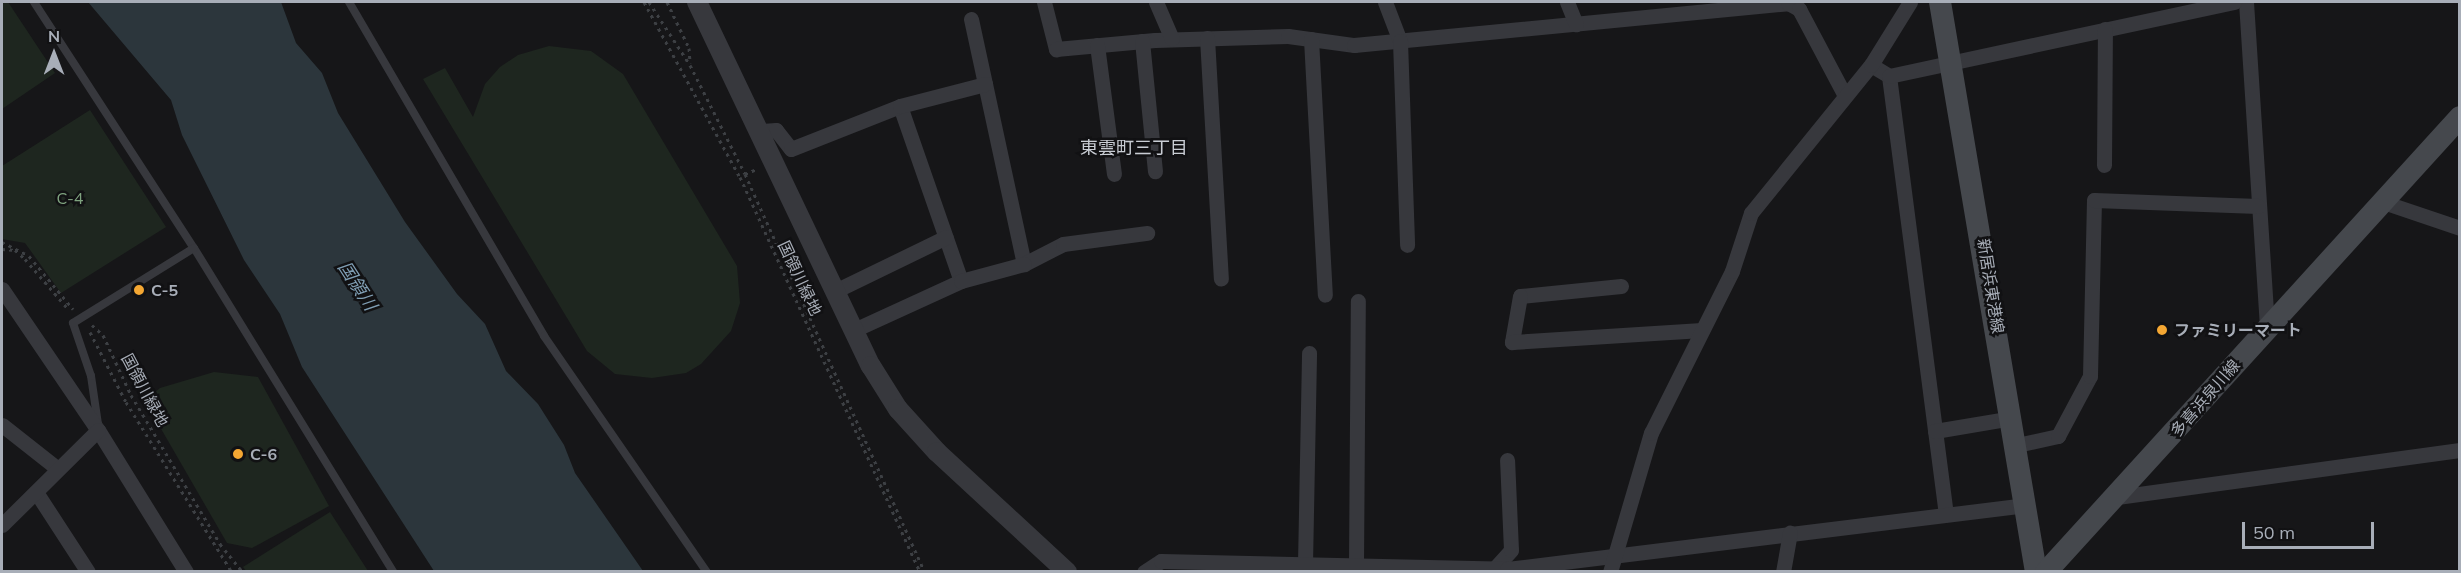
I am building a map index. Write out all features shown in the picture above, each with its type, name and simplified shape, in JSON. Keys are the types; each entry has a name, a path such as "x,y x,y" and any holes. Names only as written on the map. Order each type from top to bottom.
{"main road":[{"name":"新居浜東港線","path":"1940,2 1953,60 2013,418 2036,572"},
{"name":"多喜浜泉川線","path":"2046,572 2117,497 2267,328 2460,117"}],"street":[{"path":"697,2 762,131 854,330 898,409 936,452 1067,572"},
{"path":"1044,2 1056,49 1207,38 1311,39 1354,45 1576,24 1657,9 1788,3 1798,9 1845,96"},
{"path":"1156,2 1172,39"},
{"path":"1385,2 1401,41 1407,245"},
{"path":"1567,2 1576,24"},
{"path":"1611,564 1650,433 1732,272 1751,213 1871,65 1910,2"},
{"path":"1871,65 1889,76 1953,60 2234,2"},
{"path":"2246,2 2267,328"},
{"path":"971,19 1024,264"},
{"path":"2104,165 2105,29"},
{"path":"1207,38 1221,279"},
{"path":"1311,39 1324,295"},
{"path":"1142,41 1155,171"},
{"path":"1097,45 1114,174"},
{"path":"1889,76 1946,514"},
{"path":"762,131 776,130 791,149 900,106 985,84"},
{"path":"900,106 961,281"},
{"path":"2017,445 2058,436 2090,376 2094,200 2258,206"},
{"path":"2383,202 2460,228"},
{"path":"854,330 961,281 1024,264 1063,244 1147,233"},
{"path":"835,291 946,237"},
{"path":"1621,286 1520,296 1512,342 1702,330"},
{"path":"2,289 98,430 186,572"},
{"path":"1356,565 1358,301"},
{"path":"1305,564 1309,353"},
{"path":"1935,431 2013,418"},
{"path":"2,425 58,469"},
{"path":"2,525 98,430"},
{"path":"2117,497 2460,450"},
{"path":"1503,570 1511,550 1507,460"},
{"path":"36,492 88,572"},
{"path":"1144,572 1161,561 1503,570 1611,564 1790,533 2026,505"},
{"path":"1782,572 1790,533"}],"lane":[{"path":"34,2 194,248 393,572"},
{"path":"349,2 544,336 707,572"},
{"path":"98,430 95,394 74,323 194,248"}],"path":[{"name":"国領川緑地","path":"644,2 740,177 920,572"},
{"path":"649,2 690,65 925,572"},
{"path":"668,2 689,48 690,65"},
{"name":"国領川緑地","path":"2,242 29,256 81,318 103,335 131,395 220,544 243,572"},
{"path":"2,249 15,250 26,259 81,318 99,342 126,402 232,572"}],"green space":[{"path":"2,2 8,2 55,73 2,109"},
{"path":"549,46 591,51 623,74 737,266 740,303 731,331 701,364 686,373 652,378 615,374 587,351 423,79 445,68 473,117 485,84 500,67 518,55"},
{"name":"C-4","path":"90,110 166,227 61,293 25,243 2,239 2,166"},
{"name":"C-6","path":"214,372 258,377 329,506 252,548 227,543 145,401 160,388"},
{"path":"330,512 368,571 246,571 243,567"}],"water":[{"name":"国領川","path":"88,2 281,2 296,43 322,73 338,113 405,222 457,294 485,324 506,371 538,404 564,445 575,473 643,571 434,571 302,367 280,314 244,260 182,135 171,100"}],"place":[{"name":"C-5","path":"139,290"},
{"name":"ファミリーマート","path":"2162,330"},
{"name":"C-6","path":"238,454"}],"district":[{"name":"東雲町三丁目","path":"1134,148"}]}
